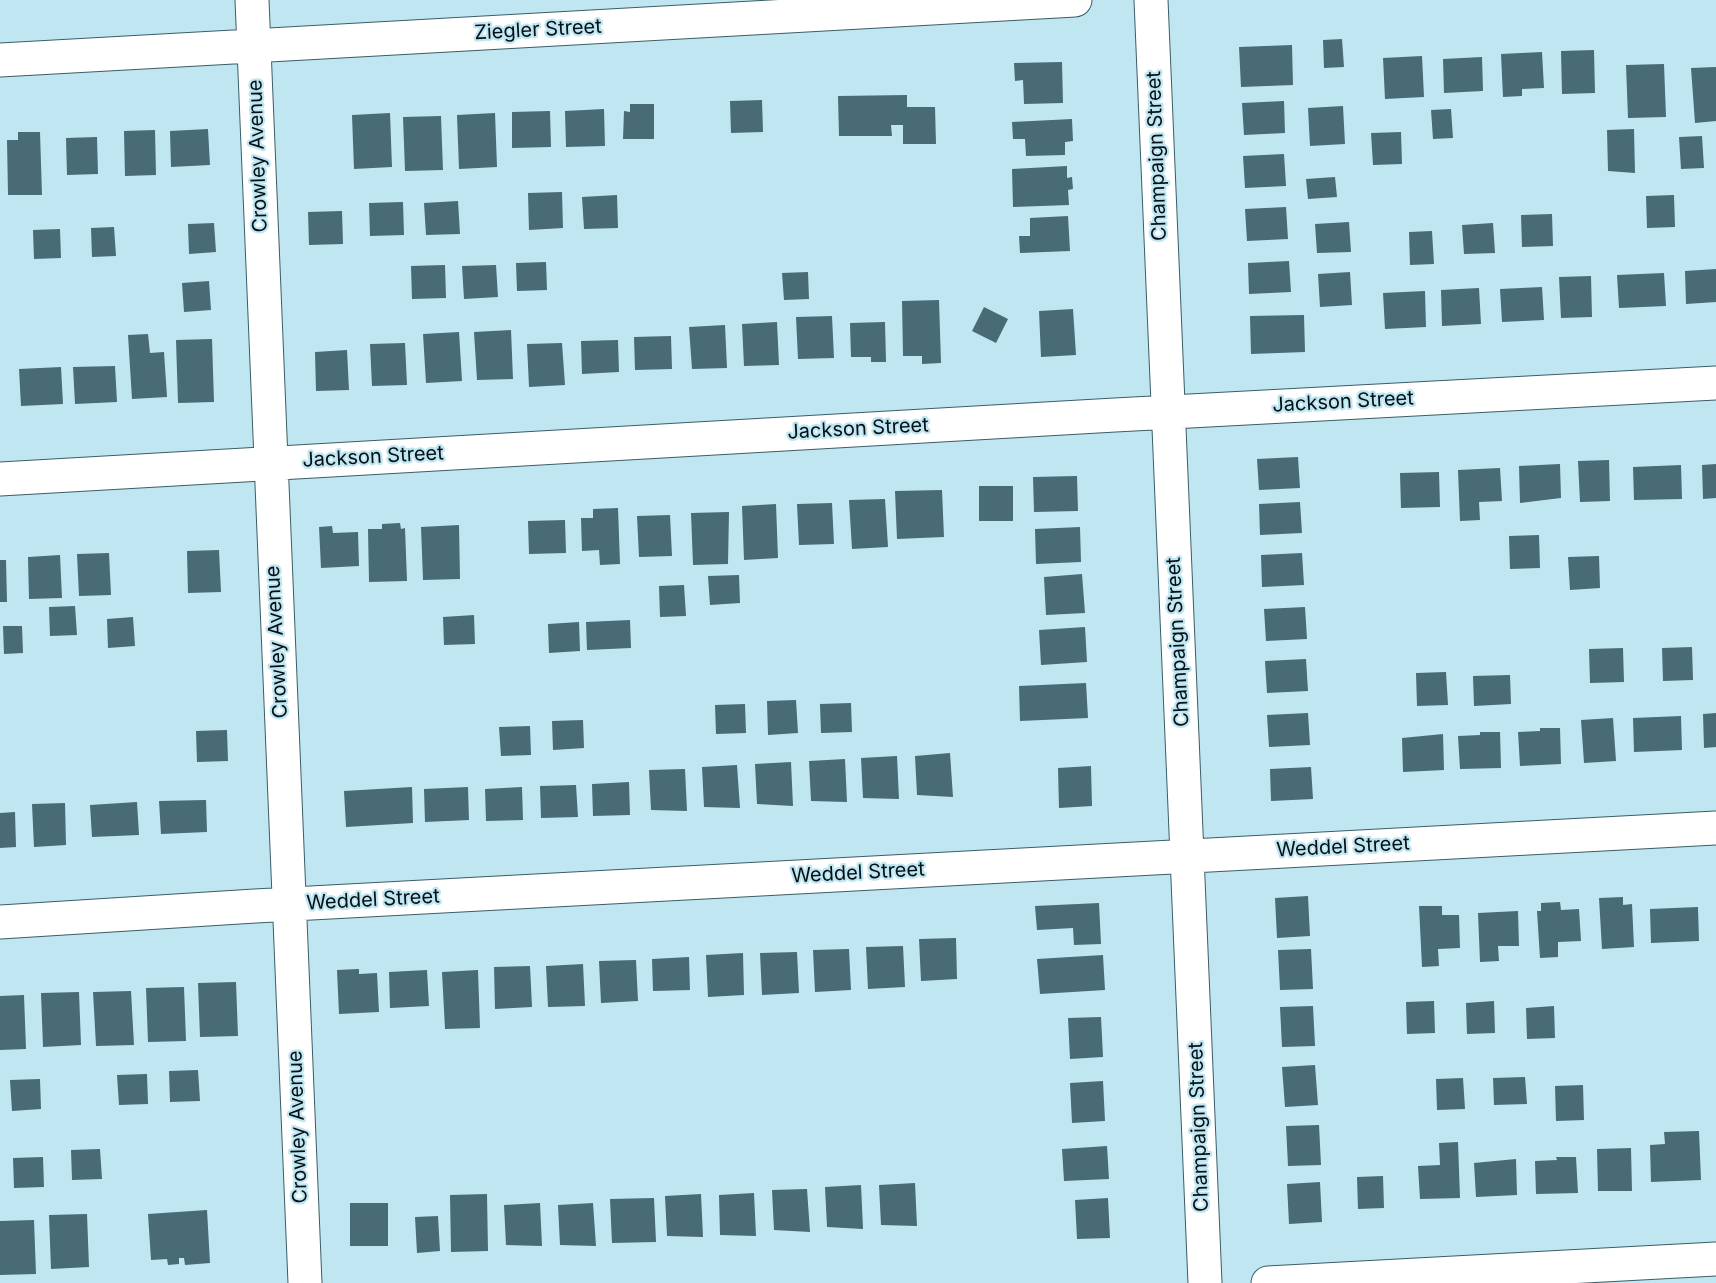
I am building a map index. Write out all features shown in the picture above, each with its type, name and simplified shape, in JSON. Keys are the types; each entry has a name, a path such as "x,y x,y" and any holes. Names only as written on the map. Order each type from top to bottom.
{"street":[{"name":"Crowley Avenue","path":"252,0 305,1283"},
{"name":"Ziegler Street","path":"0,60 1076,0"},
{"name":"Champaign Street","path":"1151,0 1205,1283"},
{"name":"Jackson Street","path":"0,479 270,462 1716,383"},
{"name":"Weddel Street","path":"0,922 1188,855 1716,828"},
{"path":"1268,1283 1716,1259"}],"building":[{"path":"1342,39 1344,67 1324,68 1323,40"},
{"path":"1292,45 1293,85 1241,87 1239,47"},
{"path":"1594,50 1595,93 1562,94 1561,51"},
{"path":"1542,52 1544,88 1522,89 1522,96 1503,97 1501,54"},
{"path":"1422,56 1424,97 1385,99 1383,58"},
{"path":"1482,57 1483,91 1444,93 1443,59"},
{"path":"1062,62 1063,103 1024,104 1023,80 1015,81 1014,63"},
{"path":"1664,64 1666,117 1628,118 1626,65"},
{"path":"1716,67 1716,121 1695,123 1691,68"},
{"path":"907,95 907,107 935,107 936,144 903,144 903,125 891,125 892,136 839,136 838,96"},
{"path":"762,100 763,132 731,133 730,101"},
{"path":"1284,101 1285,133 1244,135 1242,103"},
{"path":"630,104 654,104 654,139 623,139 624,111 630,112"},
{"path":"1343,106 1345,144 1310,146 1308,108"},
{"path":"604,109 605,146 566,147 565,111"},
{"path":"1451,109 1453,138 1433,139 1431,110"},
{"path":"550,111 551,147 512,148 512,112"},
{"path":"390,113 392,167 354,169 352,115"},
{"path":"495,113 497,167 459,169 457,115"},
{"path":"441,116 443,170 405,171 403,117"},
{"path":"1072,119 1073,141 1065,142 1065,155 1026,156 1025,139 1013,139 1012,122"},
{"path":"208,129 210,165 171,167 170,131"},
{"path":"1634,129 1635,173 1608,171 1607,130"},
{"path":"155,130 156,175 125,176 124,131"},
{"path":"18,132 40,132 42,195 8,195 7,140 18,140"},
{"path":"1401,132 1402,164 1373,165 1371,133"},
{"path":"1702,136 1704,168 1681,169 1679,137"},
{"path":"97,137 98,174 67,175 66,138"},
{"path":"1284,154 1286,186 1245,188 1243,156"},
{"path":"1067,166 1067,178 1072,177 1073,189 1068,190 1069,205 1013,207 1012,169"},
{"path":"1335,177 1337,197 1308,199 1306,179"},
{"path":"562,192 563,228 529,230 528,193"},
{"path":"617,195 618,228 584,229 582,197"},
{"path":"1674,195 1675,227 1647,228 1646,196"},
{"path":"458,201 460,234 426,235 424,203"},
{"path":"403,202 404,235 370,236 369,203"},
{"path":"1286,207 1288,239 1247,241 1245,209"},
{"path":"342,211 343,244 309,245 308,212"},
{"path":"1552,214 1553,246 1522,247 1521,215"},
{"path":"1068,216 1070,251 1020,253 1019,236 1030,236 1030,218"},
{"path":"1349,222 1351,252 1317,253 1315,224"},
{"path":"214,223 216,252 189,254 188,224"},
{"path":"1493,223 1495,253 1464,254 1462,225"},
{"path":"114,227 116,256 92,257 91,228"},
{"path":"60,229 61,258 34,259 33,230"},
{"path":"1432,231 1434,264 1410,265 1409,232"},
{"path":"1289,261 1291,292 1249,294 1248,263"},
{"path":"546,262 547,290 517,291 516,263"},
{"path":"445,265 446,298 412,299 411,266"},
{"path":"496,265 498,297 464,299 462,266"},
{"path":"1716,269 1716,302 1686,304 1685,271"},
{"path":"808,272 809,299 784,300 782,273"},
{"path":"1350,272 1352,305 1320,307 1318,274"},
{"path":"1664,273 1666,306 1619,308 1617,275"},
{"path":"1591,276 1592,317 1561,318 1559,277"},
{"path":"209,281 211,310 184,312 182,283"},
{"path":"1542,287 1544,320 1502,322 1500,289"},
{"path":"1479,288 1481,324 1442,326 1441,290"},
{"path":"1425,291 1426,327 1385,329 1383,293"},
{"path":"939,300 941,363 922,364 922,356 903,356 902,301"},
{"path":"984,307 1008,319 996,343 972,331"},
{"path":"1073,309 1076,355 1041,357 1039,311"},
{"path":"1304,315 1305,352 1251,354 1250,316"},
{"path":"832,316 834,358 798,359 796,317"},
{"path":"777,322 779,365 744,366 742,324"},
{"path":"885,322 886,362 871,362 871,357 851,357 850,323"},
{"path":"725,325 727,368 692,369 689,327"},
{"path":"511,330 513,379 477,380 474,332"},
{"path":"459,332 462,381 426,383 423,334"},
{"path":"148,334 150,353 164,352 167,397 132,399 128,335"},
{"path":"671,336 672,369 635,370 634,337"},
{"path":"212,339 214,402 178,403 176,340"},
{"path":"618,340 619,372 582,374 581,341"},
{"path":"405,343 407,385 372,386 370,344"},
{"path":"562,343 565,385 529,387 527,344"},
{"path":"347,350 349,390 316,391 315,352"},
{"path":"115,366 117,402 75,404 73,367"},
{"path":"61,367 63,404 21,406 19,369"},
{"path":"1298,457 1300,488 1259,490 1257,459"},
{"path":"1609,460 1610,501 1580,502 1578,461"},
{"path":"1560,464 1561,498 1520,503 1519,466"},
{"path":"1716,464 1716,498 1703,499 1702,465"},
{"path":"1681,465 1682,499 1634,500 1633,467"},
{"path":"1500,468 1502,501 1479,502 1480,520 1460,521 1458,470"},
{"path":"1439,472 1440,507 1401,508 1400,473"},
{"path":"1077,476 1078,511 1034,512 1033,477"},
{"path":"979,486 1013,486 1013,521 979,521"},
{"path":"942,490 944,537 897,539 895,491"},
{"path":"885,499 888,547 852,549 849,500"},
{"path":"1300,502 1302,533 1260,535 1259,504"},
{"path":"832,503 834,544 799,545 797,504"},
{"path":"776,504 778,558 744,560 742,506"},
{"path":"618,508 620,564 600,565 599,550 582,551 581,518 593,518 593,509"},
{"path":"729,512 728,564 693,565 691,513"},
{"path":"670,515 672,556 639,557 637,516"},
{"path":"565,520 566,553 529,554 528,521"},
{"path":"400,523 401,529 405,528 407,581 369,582 368,529 382,529 382,524"},
{"path":"459,525 460,579 423,580 421,527"},
{"path":"332,526 333,533 358,532 359,566 321,568 319,527"},
{"path":"1080,527 1081,562 1036,564 1035,529"},
{"path":"1539,535 1540,568 1510,569 1509,536"},
{"path":"219,550 221,592 188,593 187,551"},
{"path":"109,553 111,595 79,596 77,554"},
{"path":"1302,553 1304,585 1262,587 1261,555"},
{"path":"60,555 62,598 29,599 28,557"},
{"path":"1599,556 1600,588 1570,590 1568,557"},
{"path":"0,560 6,560 7,602 0,602"},
{"path":"1082,574 1085,613 1046,615 1044,577"},
{"path":"739,575 740,603 710,605 708,576"},
{"path":"684,585 686,616 660,617 659,586"},
{"path":"75,606 77,635 50,636 49,607"},
{"path":"1305,607 1307,639 1266,641 1264,609"},
{"path":"474,615 475,644 444,645 443,617"},
{"path":"133,617 135,646 108,648 107,619"},
{"path":"630,620 631,648 587,650 586,622"},
{"path":"579,622 580,651 549,653 548,624"},
{"path":"3,626 22,626 23,653 4,654"},
{"path":"1085,627 1087,662 1041,665 1039,630"},
{"path":"1692,647 1693,680 1663,681 1662,648"},
{"path":"1623,648 1624,682 1590,683 1589,649"},
{"path":"1306,659 1308,691 1267,693 1265,661"},
{"path":"1446,672 1448,705 1417,706 1416,673"},
{"path":"1510,675 1511,704 1474,706 1473,676"},
{"path":"1086,683 1088,718 1020,721 1019,686"},
{"path":"796,700 798,733 768,735 767,701"},
{"path":"851,703 852,732 821,733 820,704"},
{"path":"745,704 746,733 716,734 715,705"},
{"path":"1308,713 1310,745 1269,747 1267,715"},
{"path":"1716,713 1716,747 1704,748 1703,714"},
{"path":"1681,716 1682,750 1634,752 1633,718"},
{"path":"1613,718 1616,761 1584,763 1581,720"},
{"path":"583,720 584,748 553,750 552,721"},
{"path":"530,726 531,755 501,756 499,727"},
{"path":"1540,728 1560,728 1561,764 1520,766 1518,732 1540,731"},
{"path":"227,730 228,761 197,762 196,731"},
{"path":"1480,732 1500,732 1501,768 1460,769 1458,736 1480,735"},
{"path":"1443,734 1444,770 1403,772 1402,738"},
{"path":"950,753 953,797 917,795 915,756"},
{"path":"897,756 899,799 863,798 861,758"},
{"path":"845,759 847,802 811,801 809,761"},
{"path":"791,762 793,806 757,804 755,764"},
{"path":"737,765 740,808 704,807 702,767"},
{"path":"1091,766 1092,806 1059,808 1058,768"},
{"path":"1311,767 1313,799 1271,801 1270,769"},
{"path":"685,769 687,811 651,810 649,770"},
{"path":"629,782 630,815 593,816 592,784"},
{"path":"576,785 578,817 541,818 540,786"},
{"path":"412,787 413,823 346,827 344,791"},
{"path":"468,787 469,820 425,822 424,789"},
{"path":"522,787 523,820 486,821 485,789"},
{"path":"206,800 207,832 161,834 159,801"},
{"path":"137,802 139,835 92,837 90,805"},
{"path":"65,803 66,845 34,847 32,804"},
{"path":"15,812 16,847 0,848 0,813"},
{"path":"1308,896 1310,936 1277,938 1275,898"},
{"path":"1623,897 1623,905 1632,904 1634,947 1602,949 1599,898"},
{"path":"1560,902 1561,910 1579,909 1581,941 1558,942 1558,957 1540,958 1537,911 1541,911 1541,903"},
{"path":"1099,903 1101,944 1074,945 1073,928 1037,930 1035,906"},
{"path":"1419,906 1442,906 1442,915 1459,915 1460,948 1438,949 1439,966 1422,967"},
{"path":"1698,907 1699,941 1651,943 1650,909"},
{"path":"1518,911 1519,946 1498,946 1499,961 1480,962 1478,913"},
{"path":"956,938 957,979 921,981 919,939"},
{"path":"903,946 905,987 868,989 866,947"},
{"path":"849,949 851,990 815,992 813,950"},
{"path":"1311,949 1313,989 1280,990 1278,950"},
{"path":"797,952 799,993 762,995 760,953"},
{"path":"743,953 744,995 708,997 706,955"},
{"path":"1103,955 1105,990 1040,994 1037,959"},
{"path":"689,957 690,990 653,991 652,959"},
{"path":"636,960 638,1001 601,1003 599,961"},
{"path":"583,964 585,1006 548,1007 546,966"},
{"path":"530,966 532,1007 495,1009 494,967"},
{"path":"359,969 359,974 377,973 379,1012 339,1014 337,970"},
{"path":"427,970 429,1006 390,1008 389,972"},
{"path":"478,970 480,1028 445,1029 442,972"},
{"path":"236,982 238,1036 200,1037 198,983"},
{"path":"184,987 186,1041 148,1042 146,988"},
{"path":"131,991 134,1045 96,1046 93,992"},
{"path":"79,992 81,1045 43,1047 41,993"},
{"path":"24,995 26,1049 0,1050 0,996"},
{"path":"1434,1001 1435,1033 1407,1034 1406,1002"},
{"path":"1494,1001 1495,1033 1467,1034 1466,1003"},
{"path":"1313,1006 1315,1046 1282,1047 1280,1007"},
{"path":"1554,1006 1555,1038 1527,1039 1526,1008"},
{"path":"1101,1017 1103,1057 1070,1059 1068,1018"},
{"path":"1315,1065 1318,1105 1285,1107 1282,1067"},
{"path":"198,1070 200,1101 170,1102 169,1071"},
{"path":"147,1074 148,1104 119,1105 117,1075"},
{"path":"1525,1077 1527,1104 1494,1105 1493,1078"},
{"path":"1463,1078 1465,1109 1437,1110 1436,1079"},
{"path":"40,1079 41,1109 12,1111 10,1080"},
{"path":"1103,1081 1105,1121 1072,1123 1070,1083"},
{"path":"1583,1085 1584,1120 1556,1121 1555,1086"},
{"path":"1319,1125 1321,1165 1288,1166 1286,1126"},
{"path":"1699,1131 1701,1180 1651,1182 1650,1145 1665,1144 1664,1132"},
{"path":"1458,1142 1460,1198 1420,1199 1418,1166 1440,1165 1439,1143"},
{"path":"1107,1146 1109,1179 1064,1181 1062,1149"},
{"path":"1631,1148 1632,1191 1598,1191 1597,1149"},
{"path":"100,1149 102,1179 72,1180 71,1150"},
{"path":"43,1157 44,1187 14,1188 13,1158"},
{"path":"1556,1157 1576,1157 1578,1193 1536,1194 1535,1161 1557,1160"},
{"path":"1516,1159 1517,1195 1476,1197 1474,1163"},
{"path":"1383,1176 1384,1208 1358,1209 1357,1177"},
{"path":"1320,1182 1322,1222 1289,1224 1287,1184"},
{"path":"915,1183 917,1226 881,1225 879,1185"},
{"path":"861,1185 863,1229 827,1227 825,1187"},
{"path":"807,1189 810,1232 774,1230 772,1190"},
{"path":"754,1193 756,1236 720,1235 719,1195"},
{"path":"487,1194 488,1251 451,1252 450,1195"},
{"path":"701,1194 703,1237 667,1236 665,1196"},
{"path":"654,1198 656,1242 612,1243 610,1199"},
{"path":"1108,1198 1110,1238 1077,1239 1075,1200"},
{"path":"350,1203 388,1203 388,1246 350,1246"},
{"path":"540,1203 542,1246 506,1245 504,1205"},
{"path":"593,1203 596,1246 560,1245 558,1205"},
{"path":"207,1210 210,1263 185,1265 184,1258 179,1258 179,1264 168,1265 167,1259 151,1260 148,1214"},
{"path":"87,1214 89,1267 51,1269 49,1215"},
{"path":"438,1216 440,1251 417,1253 415,1217"},
{"path":"34,1220 36,1274 0,1275 0,1221"}]}
